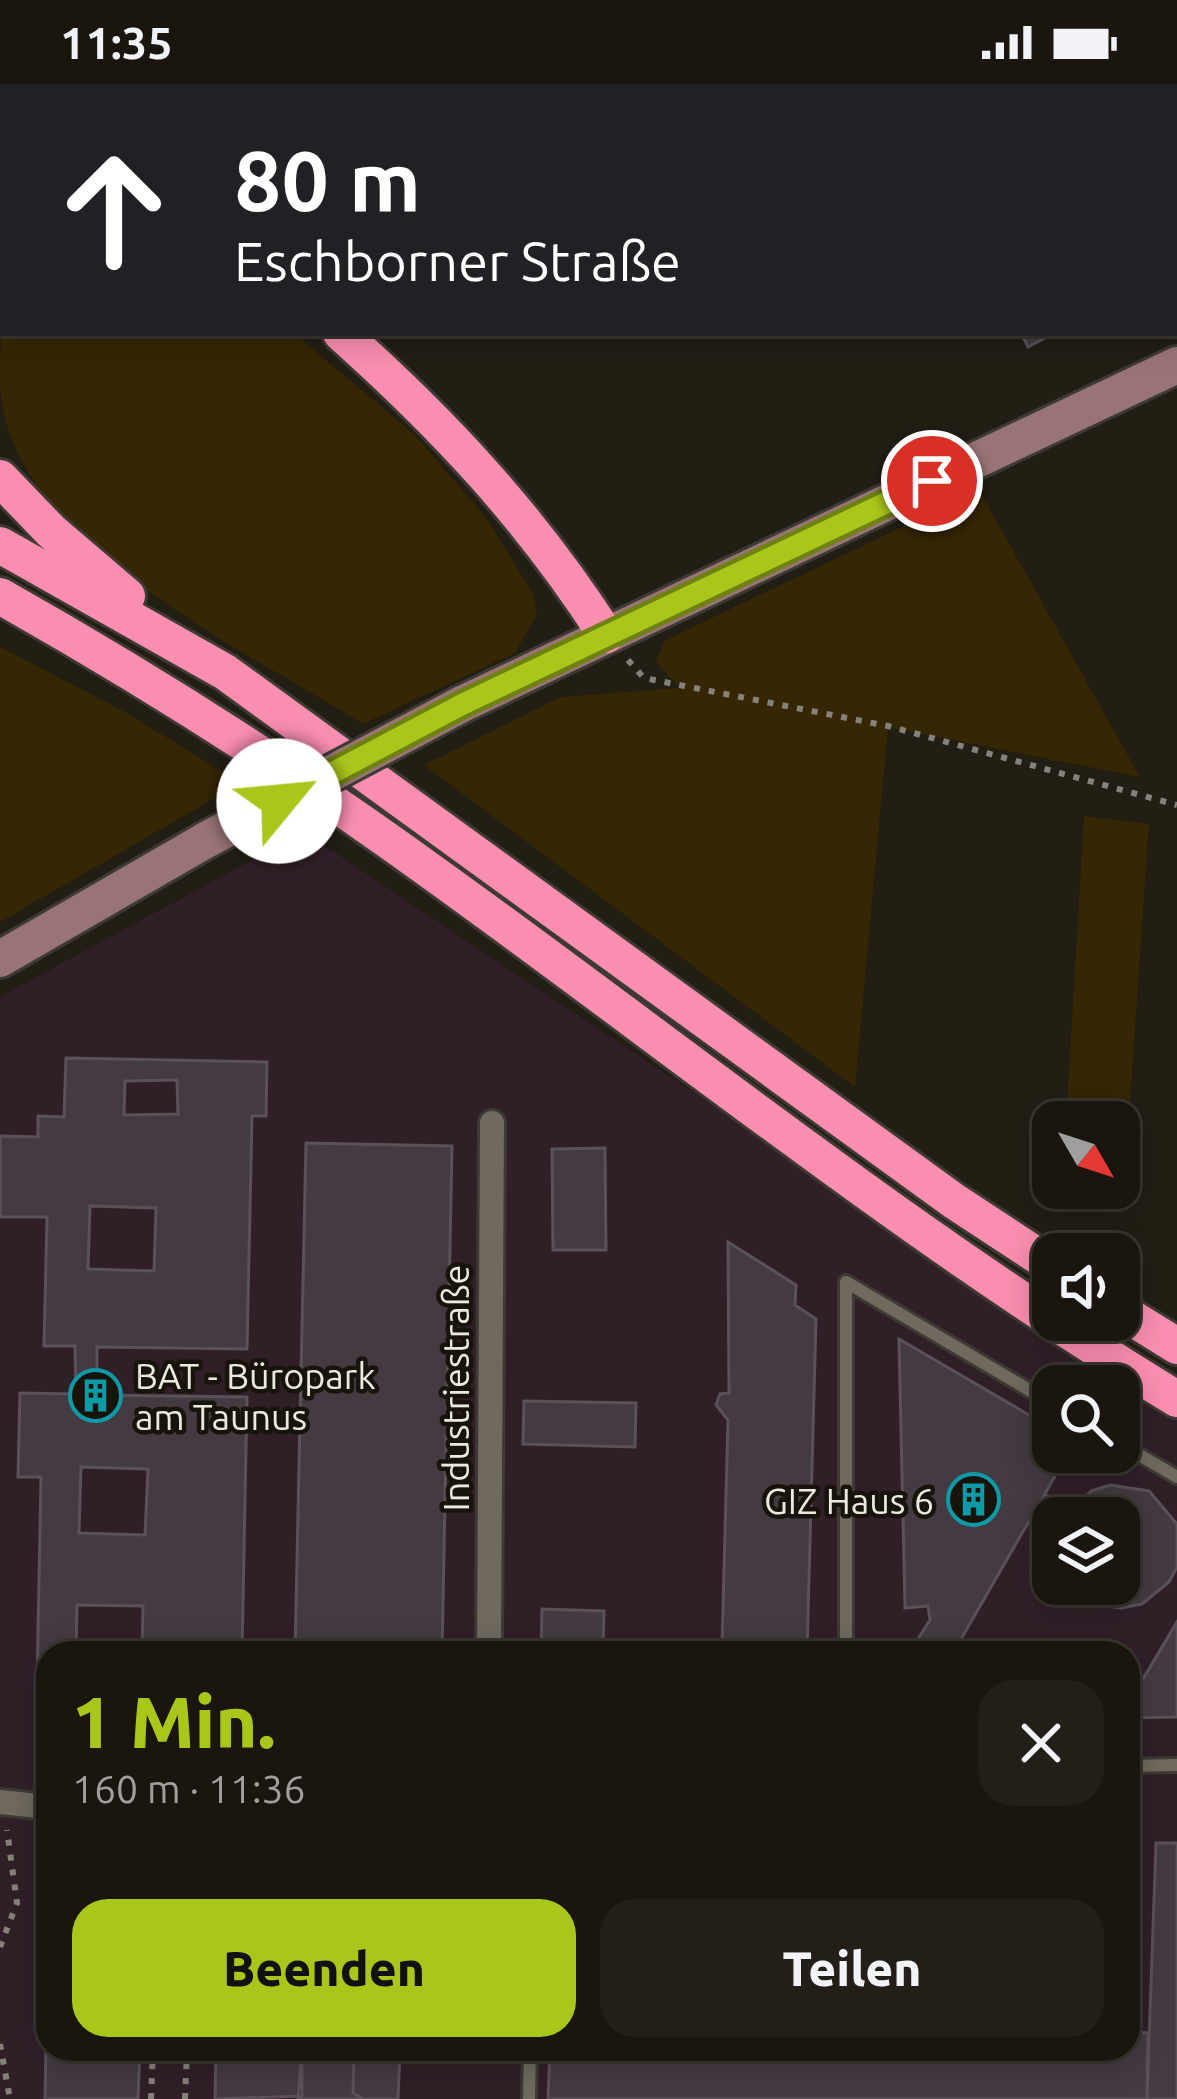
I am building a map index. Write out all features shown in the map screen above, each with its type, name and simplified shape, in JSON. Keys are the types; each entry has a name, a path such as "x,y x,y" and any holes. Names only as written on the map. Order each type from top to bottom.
{"highway":[{"path":"344,336 477,462 570,578 606,634"},
{"path":"0,478 95,572 225,672 954,1202 1032,1253"},
{"path":"0,545 225,672"},
{"path":"10,604 202,718 432,872 928,1239 1177,1399"},
{"path":"1140,1323 1177,1346"}],"street":[{"path":"0,959 206,840 463,704 1177,365"},
{"name":"Industriestraße","path":"490,1641 492,1123"},
{"path":"4,1802 36,1806"}],"lane":[{"path":"846,1641 846,1282 1032,1392"},
{"path":"1140,1455 1177,1477"},
{"path":"1140,1766 1177,1766"},
{"path":"529,2099 530,2061"}],"path":[{"path":"606,634 644,678 888,726 1177,805"},
{"path":"0,1947 17,1903 3,1848 4,1802"},
{"path":"0,2044 10,2099"},
{"path":"151,2099 153,2061"},
{"path":"185,2099 187,2061"}],"shaded area":[{"path":"2,336 298,336 416,436 487,519 533,594 537,614 515,653 363,724 197,624 84,538 40,490 11,437 0,380"},
{"path":"979,490 1140,777 888,727 855,1087 424,765 560,697 680,688 656,662 664,641"},
{"path":"0,647 122,710 241,783 0,922"},
{"path":"1084,816 1149,824 1130,1101 1067,1101"},
{"path":"304,832 1032,1318 1032,1341 1066,1341 1102,1365 1032,1365 1032,1473 1140,1473 1140,1390 1177,1415 1177,2099 0,2099 0,997"}],"building":[{"path":"1022,336 1048,336 1028,347"},
{"name":"BAT - Büropark am Taunus","path":"66,1058 267,1062 266,1116 252,1116 247,1349 97,1347 97,1395 247,1397 242,1641 142,1641 143,1606 77,1605 76,1641 38,1641 41,1477 18,1477 20,1393 76,1394 75,1346 44,1346 47,1217 0,1217 0,1136 38,1137 38,1116 64,1117","holes":["177,1080 178,1114 124,1115 125,1081","90,1206 156,1208 154,1271 88,1269","81,1467 148,1469 145,1535 79,1533"]},
{"path":"306,1143 452,1146 442,1641 295,1641"},
{"path":"605,1148 606,1250 553,1250 552,1149"},
{"path":"728,1242 796,1285 795,1305 816,1319 807,1641 722,1641 728,1420 716,1405 720,1394 729,1393"},
{"name":"GIZ Haus 6","path":"899,1339 1032,1417 1032,1473 1057,1473 1043,1497 1032,1497 1032,1516 960,1641 917,1641 930,1620 928,1606 905,1608"},
{"path":"524,1401 636,1403 635,1447 523,1444"},
{"path":"1110,1485 1149,1491 1177,1524 1177,1567 1169,1582 1142,1604 1140,1497 1085,1497"},
{"path":"542,1609 604,1611 603,1641 541,1641"},
{"path":"1177,1622 1177,1717 1140,1718 1140,1684"},
{"path":"1156,1843 1177,1843 1177,2099 1147,2099"},
{"path":"1140,2033 1148,2033 1147,2099 548,2099 550,2061 1140,2061"},
{"path":"46,2061 140,2061 138,2099 45,2099"},
{"path":"216,2061 302,2061 302,2096 215,2099"},
{"path":"301,2061 354,2061 353,2093 363,2099 298,2099"},
{"path":"354,2061 400,2061 398,2099 363,2099 353,2093"}],"place":[{"name":"BAT - Büropark am Taunus","path":"96,1396"},
{"name":"GIZ Haus 6","path":"973,1500"}],"route":[{"path":"279,801 463,704 932,481"}]}
